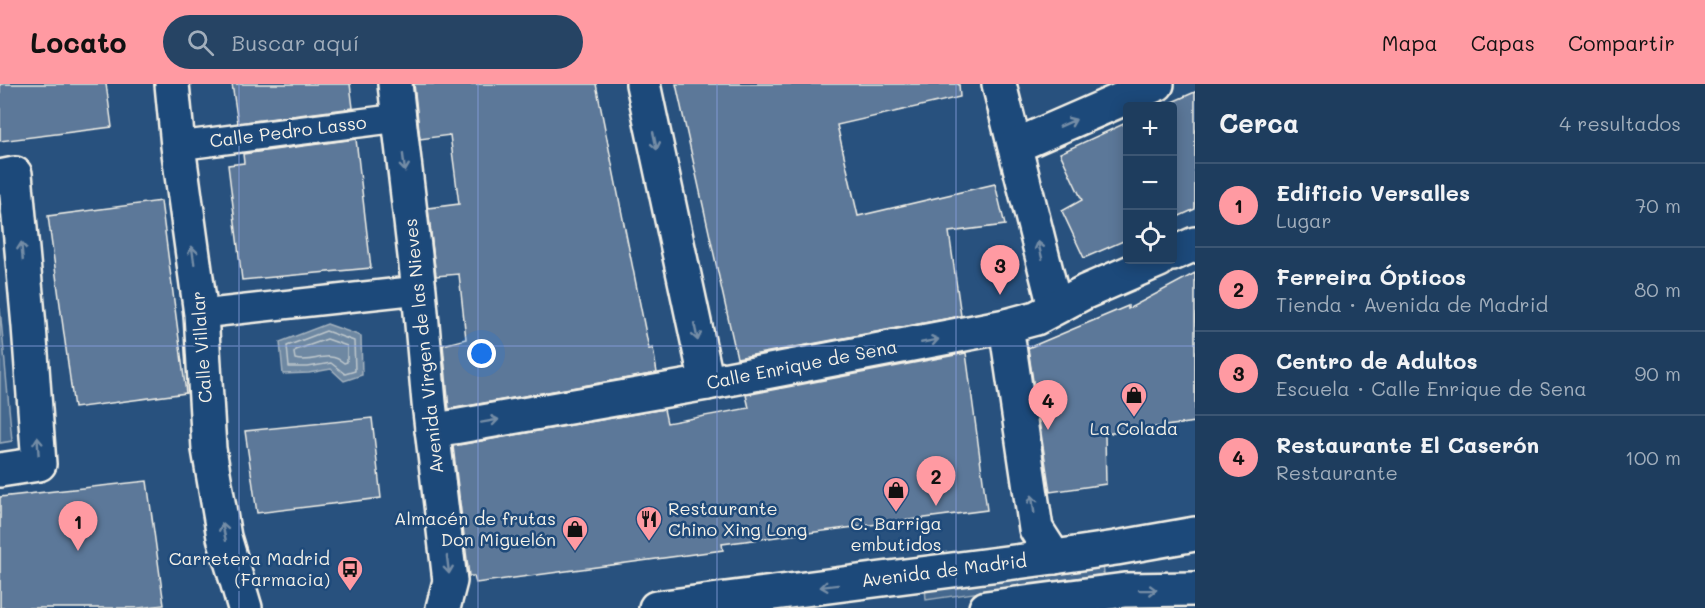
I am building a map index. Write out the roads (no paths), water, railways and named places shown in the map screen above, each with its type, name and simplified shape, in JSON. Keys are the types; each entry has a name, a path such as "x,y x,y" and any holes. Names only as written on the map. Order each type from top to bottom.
{"main road":[{"name":"Calle Villalar","path":"172,84 178,146 201,314 209,449 224,537 245,608"},
{"name":"Avenida Virgen de las Nieves","path":"395,84 450,581 443,608"},
{"path":"643,84 707,383"},
{"path":"999,84 1054,307"},
{"path":"1015,146 1157,84"},
{"path":"0,177 15,174 39,464 0,470"},
{"path":"1177,252 1195,244"},
{"name":"Calle Enrique de Sena","path":"432,430 707,383 1006,326 1036,318 1054,307 1150,264"},
{"path":"1006,326 1036,529 1054,557"},
{"name":"Avenida de Madrid","path":"656,608 1054,557 1195,534"},
{"path":"986,608 1125,590 1195,589"}],"street":[{"name":"Calle Pedro Lasso","path":"178,146 399,118"},
{"path":"201,314 419,290"}],"water":[{"path":"327,324 361,336 362,375 344,381 331,369 283,374 280,342"}],"place":[{"name":"Centro de Adultos","path":"1000,295"},
{"name":"La Colada","path":"1134,418"},
{"name":"Restaurante El Caserón","path":"1048,430"},
{"name":"Ferreira Ópticos","path":"936,506"},
{"name":"C. Barriga embutidos","path":"896,513"},
{"name":"Restaurante Chino Xing Long","path":"649,542"},
{"name":"Edificio Versalles","path":"78,551"},
{"name":"Almacén de frutas Don Miguelón","path":"575,552"},
{"name":"Carretera Madrid (Farmacia)","path":"350,592"}]}
